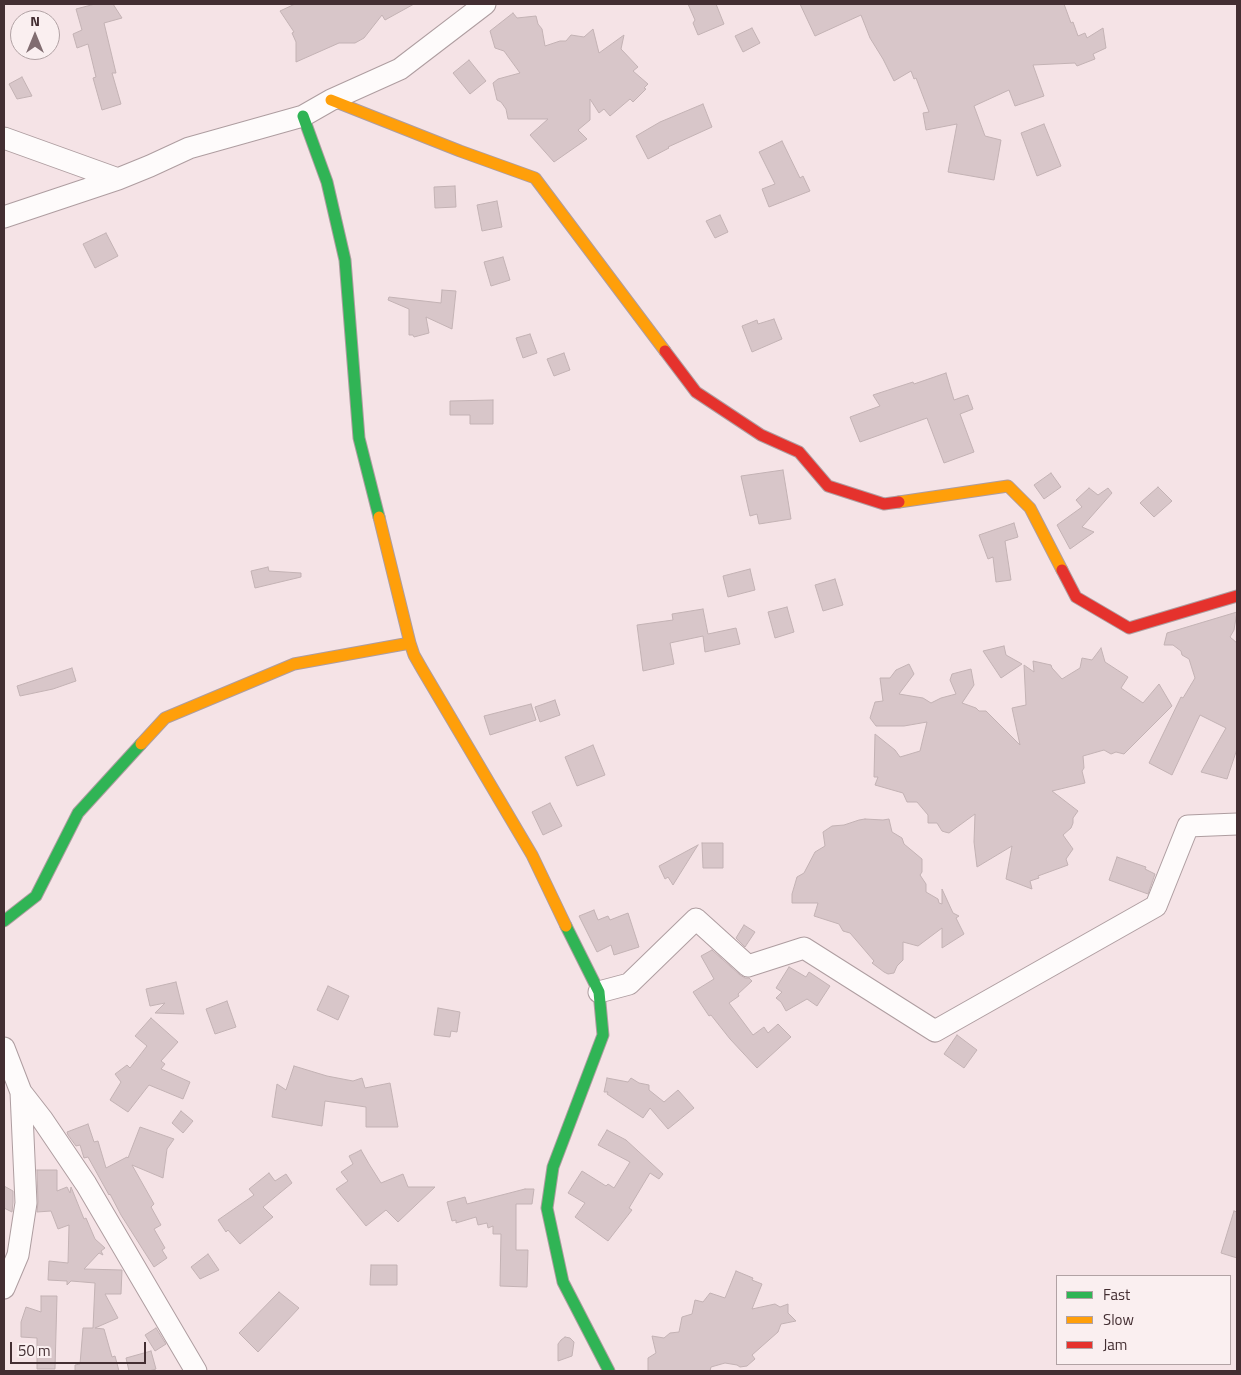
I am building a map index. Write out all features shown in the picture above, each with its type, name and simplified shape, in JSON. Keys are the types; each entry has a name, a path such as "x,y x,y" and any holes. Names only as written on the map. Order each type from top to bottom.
{"street":[{"path":"4,217 118,178 189,148 303,116 330,100 400,69 485,4"},
{"path":"330,100 535,178 696,392 761,435 799,452 828,486 884,504 1008,486 1030,508 1076,597 1129,628 1237,596"},
{"path":"303,116 326,182 345,260 359,438 414,655 532,855 599,992 603,1035 552,1167 547,1208 564,1282 609,1371"},
{"path":"4,138 118,178"},
{"path":"4,921 36,896 78,813 165,718 294,664 410,643"},
{"path":"599,992 630,984 696,919 748,966 804,948 935,1031 1156,906 1188,826 1237,824"},
{"path":"4,1048 21,1092 42,1119 86,1184 196,1371"},
{"path":"4,1288 18,1255 12,1235 26,1203 21,1092"}],"building":[{"path":"95,4 113,4 122,18 104,23 116,73 112,73 121,104 102,110 93,78 96,77 88,44 77,48 73,34 82,30 76,9"},
{"path":"295,4 414,4 385,20 382,15 364,38 355,43 339,43 296,62 296,42 292,33 294,32 280,11"},
{"path":"688,4 716,4 724,24 698,35 693,23 695,20"},
{"path":"800,4 1064,4 1078,36 1085,33 1087,38 1103,28 1106,48 1093,54 1095,59 1077,66 1075,63 1033,65 1044,96 1015,106 1009,90 974,106 985,136 1001,140 994,180 948,172 957,124 926,130 923,113 929,112 916,78 914,79 911,71 894,81 870,38 861,15 815,36"},
{"path":"513,13 517,18 536,16 538,24 542,29 545,46 566,41 571,35 584,37 593,29 599,53 624,35 621,49 638,67 633,71 648,84 644,88 646,89 633,102 630,99 610,116 604,109 599,113 590,99 590,120 578,130 587,139 554,162 530,135 548,119 508,119 506,109 497,100 493,83 498,79 520,73 504,51 495,48 490,31"},
{"path":"752,28 760,43 743,52 735,36"},
{"path":"469,60 486,81 470,94 453,73"},
{"path":"22,77 32,96 17,99 9,84"},
{"path":"703,104 712,127 668,147 648,159 636,136 660,122"},
{"path":"1044,124 1061,166 1037,176 1021,133"},
{"path":"782,141 800,178 803,176 810,191 769,207 762,189 775,184 759,152"},
{"path":"455,186 456,207 435,208 434,187"},
{"path":"497,201 502,227 482,231 477,205"},
{"path":"720,215 728,232 715,238 706,221"},
{"path":"106,233 118,256 95,268 83,244"},
{"path":"503,257 510,280 491,286 484,262"},
{"path":"442,290 456,291 452,329 426,317 429,333 414,337 409,335 409,309 388,300 389,297 441,303"},
{"path":"774,319 782,339 752,352 742,326 757,320 758,324"},
{"path":"530,334 537,353 523,358 516,338"},
{"path":"564,353 570,370 554,376 547,359"},
{"path":"946,373 954,400 968,395 973,409 960,414 974,452 944,463 927,418 860,442 850,417 880,406 873,395"},
{"path":"493,400 493,424 470,424 470,415 450,415 450,401"},
{"path":"783,470 791,519 759,524 757,514 750,516 741,476"},
{"path":"1051,473 1061,487 1044,499 1034,485"},
{"path":"1158,487 1172,501 1154,517 1140,503"},
{"path":"1089,488 1098,495 1108,488 1112,493 1082,527 1094,532 1070,549 1057,525 1082,507 1076,500"},
{"path":"1014,523 1018,537 1005,541 1011,580 996,582 993,557 988,559 979,535"},
{"path":"268,567 269,571 301,573 301,577 255,588 251,571"},
{"path":"750,569 755,590 728,597 723,576"},
{"path":"835,579 843,605 823,611 815,585"},
{"path":"787,607 794,632 775,638 768,612"},
{"path":"703,609 708,634 736,628 740,644 705,652 703,636 670,643 674,664 643,671 637,625 673,620 672,614"},
{"path":"1237,612 1234,630 1230,637 1237,643 1237,749 1227,779 1201,772 1226,728 1200,715 1172,775 1149,763 1181,697 1183,698 1195,678 1189,659 1182,655 1181,651 1173,645 1164,645 1167,633"},
{"path":"1004,646 1006,655 1022,664 1001,678 983,651"},
{"path":"1101,648 1105,662 1128,677 1121,688 1143,703 1159,684 1172,706 1124,754 1116,752 1111,754 1104,750 1083,756 1084,768 1082,771 1085,783 1052,791 1078,811 1073,818 1071,828 1063,835 1073,849 1066,859 1068,865 1038,876 1039,878 1030,881 1032,889 1006,879 1012,846 977,867 974,842 975,814 949,833 945,832 942,831 937,823 928,823 928,815 917,802 907,802 903,793 875,785 878,777 874,777 875,734 895,750 900,757 920,751 927,722 904,726 876,726 870,718 875,702 883,701 880,678 890,678 896,670 909,664 914,674 899,694 923,698 931,703 956,694 950,680 952,674 971,669 974,685 962,703 979,711 986,711 1020,745 1012,708 1026,705 1024,665 1034,672 1033,661 1051,665 1062,679 1080,668 1082,658 1092,660"},
{"path":"72,668 76,681 53,689 20,696 17,686"},
{"path":"555,700 560,715 540,722 535,707"},
{"path":"531,704 536,720 490,735 484,716"},
{"path":"593,745 605,775 577,786 565,757"},
{"path":"550,803 562,826 543,835 532,812"},
{"path":"865,819 889,819 892,832 902,838 904,844 922,859 922,872 920,875 926,884 926,892 938,899 939,903 942,904 942,889 953,913 959,916 956,918 964,934 942,948 942,928 918,946 903,942 903,960 897,966 894,973 888,974 872,963 874,961 850,933 843,931 839,924 814,916 818,903 792,903 792,894 797,877 804,873 815,852 825,846 823,832 832,826 844,825"},
{"path":"702,843 723,843 723,868 703,868"},
{"path":"698,845 673,885 668,877 665,879 659,866"},
{"path":"1117,857 1146,867 1145,869 1155,874 1148,894 1109,880"},
{"path":"594,910 598,920 608,916 610,920 628,913 639,947 614,955 611,945 597,952 579,916"},
{"path":"744,925 755,932 745,947 736,938"},
{"path":"712,950 740,975 752,981 738,994 739,996 729,1003 753,1035 764,1027 768,1033 778,1024 791,1037 757,1068 711,1015 709,1016 693,992 714,979 701,956"},
{"path":"789,967 806,977 809,972 830,986 817,1006 807,999 786,1011 781,1002 776,998 782,992 776,988"},
{"path":"176,982 184,1014 155,1013 165,1003 150,1006 146,989"},
{"path":"328,986 349,996 338,1020 317,1010"},
{"path":"227,1001 236,1027 215,1034 206,1009"},
{"path":"438,1008 460,1012 457,1032 451,1031 450,1037 434,1035"},
{"path":"151,1018 178,1042 161,1061 165,1064 161,1069 190,1082 183,1099 149,1085 128,1112 110,1100 121,1082 115,1074 127,1065 130,1068 147,1046 135,1036"},
{"path":"957,1035 977,1050 964,1068 944,1054"},
{"path":"294,1066 327,1076 353,1081 362,1078 365,1088 390,1083 398,1127 366,1127 366,1107 325,1101 322,1126 272,1117 277,1084 286,1090"},
{"path":"607,1078 628,1082 631,1078 639,1083 649,1085 649,1090 664,1102 678,1090 694,1108 668,1129 650,1108 643,1118 607,1094 608,1092 604,1092"},
{"path":"181,1111 193,1121 183,1133 172,1123"},
{"path":"88,1124 94,1142 98,1141 106,1168 128,1158 140,1127 174,1139 167,1149 163,1178 132,1165 154,1204 151,1207 161,1225 154,1229 165,1248 162,1250 167,1258 154,1267 109,1195 88,1157 84,1158 80,1145 76,1146 68,1135 67,1132"},
{"path":"607,1130 626,1140 663,1174 659,1179 650,1173 629,1208 632,1210 608,1241 575,1217 585,1203 568,1193 582,1171 606,1186 608,1184 614,1188 630,1162 598,1145"},
{"path":"361,1150 381,1183 403,1174 408,1187 435,1187 398,1222 386,1210 366,1226 336,1189 348,1181 341,1172 353,1164 349,1156"},
{"path":"37,1170 57,1170 57,1191 67,1187 70,1193 71,1187 84,1219 86,1218 95,1239 105,1248 101,1251 103,1255 99,1253 84,1269 122,1270 121,1294 105,1294 118,1318 95,1328 104,1329 112,1357 115,1356 119,1371 75,1371 75,1365 80,1364 83,1328 93,1328 95,1283 71,1281 67,1285 67,1281 48,1280 49,1261 68,1263 69,1225 58,1229 51,1211 37,1212"},
{"path":"269,1173 275,1181 286,1174 292,1183 263,1207 273,1217 240,1244 228,1230 226,1232 218,1220 254,1195 249,1189"},
{"path":"4,1186 13,1191 12,1212 4,1208"},
{"path":"525,1189 534,1189 532,1204 516,1204 516,1250 528,1250 527,1287 500,1286 501,1234 493,1234 493,1226 488,1228 487,1223 478,1225 476,1217 456,1223 456,1220 452,1221 447,1202 465,1197 467,1204"},
{"path":"1234,1211 1237,1212 1237,1258 1221,1253"},
{"path":"208,1254 219,1270 200,1279 191,1267"},
{"path":"371,1265 397,1265 397,1285 370,1285"},
{"path":"736,1271 762,1284 752,1309 775,1304 780,1307 788,1304 788,1313 796,1321 781,1324 778,1332 752,1355 755,1359 747,1366 740,1367 725,1363 711,1367 710,1371 648,1371 648,1358 656,1353 652,1336 664,1338 670,1333 679,1332 682,1317 692,1314 695,1300 703,1302 710,1293 725,1298"},
{"path":"279,1292 299,1308 258,1352 239,1333"},
{"path":"41,1296 57,1296 55,1369 37,1369 37,1338 21,1337 21,1322 26,1307 41,1312"},
{"path":"156,1328 166,1344 155,1351 145,1335"},
{"path":"565,1337 570,1338 574,1342 572,1356 558,1361 558,1344"},
{"path":"151,1351 156,1369 129,1371 126,1358"}],"traffic: fast":[{"path":"303,116 327,182 345,260 359,438 379,517"},
{"path":"4,921 36,896 78,813 141,744"},
{"path":"566,926 599,992 603,1035 553,1167 547,1208 563,1282 609,1371"}],"traffic: slow":[{"path":"331,100 460,151 535,178 665,351"},
{"path":"899,502 1008,486 1030,508 1062,570"},
{"path":"141,744 165,718 294,664 410,643 379,517"},
{"path":"410,643 422,669 532,855 566,926"}],"traffic: jam":[{"path":"665,351 696,392 761,435 799,452 828,486 884,504 899,502"},
{"path":"1062,570 1076,597 1129,628 1237,596"}]}
